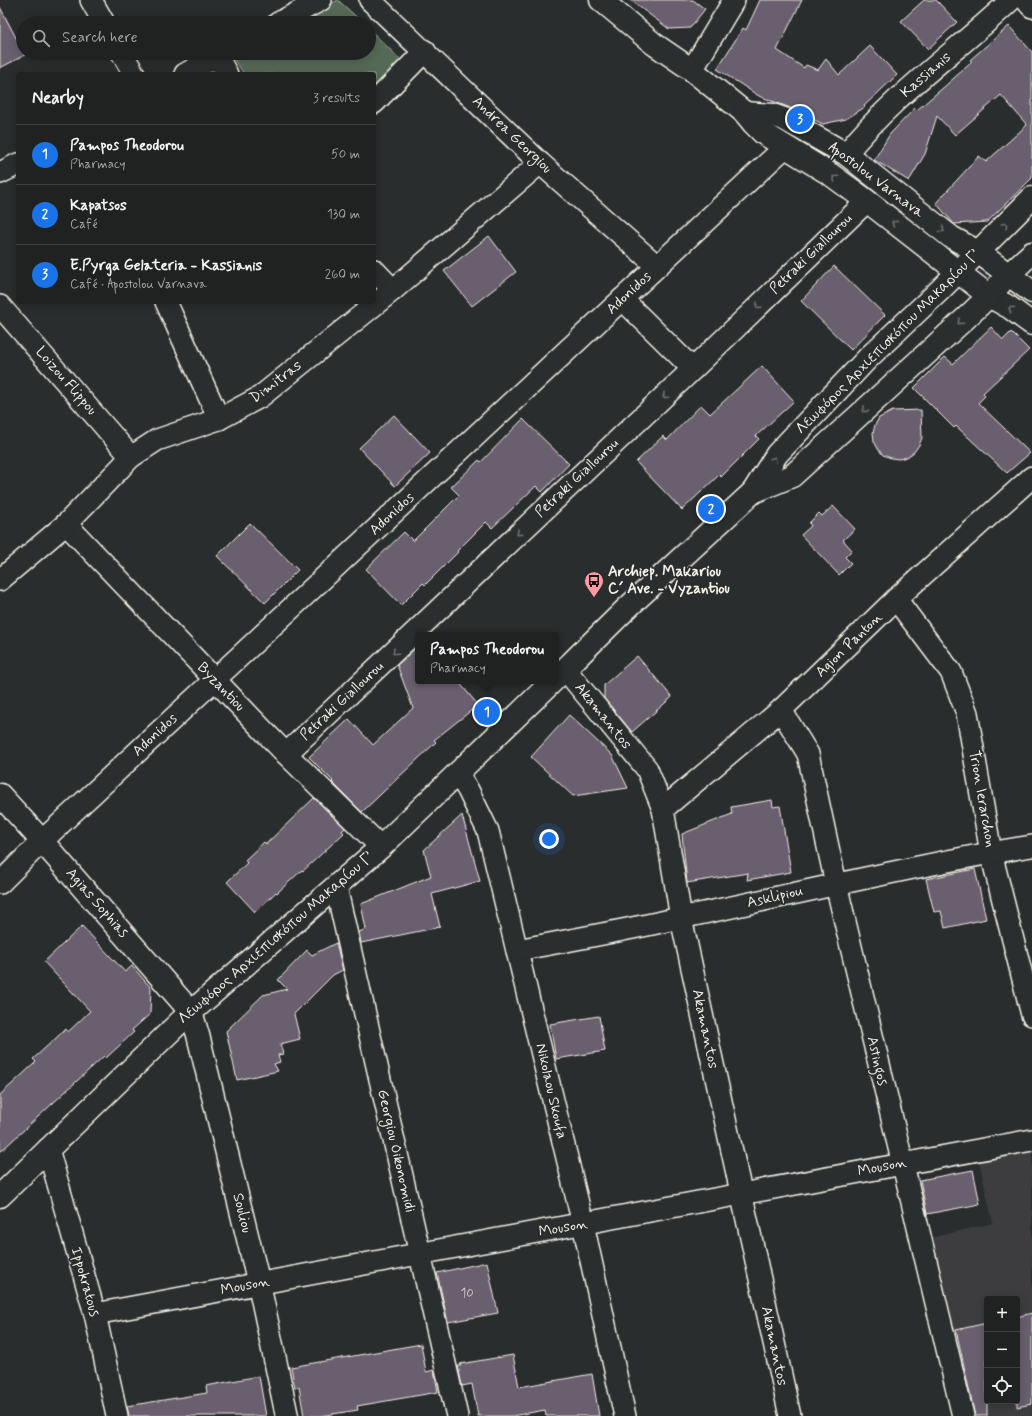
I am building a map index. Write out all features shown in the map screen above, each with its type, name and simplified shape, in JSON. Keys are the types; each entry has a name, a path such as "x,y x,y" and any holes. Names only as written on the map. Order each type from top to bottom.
{"main road":[{"name":"Apostolou Varnava","path":"601,0 654,44 692,70 745,112 763,133 830,174 867,200 989,296 1009,307 1032,324"},
{"name":"Apostolou Varnava","path":"745,112 773,115 784,119 846,154 951,237 978,252 1032,292"},
{"name":"Λεωφόρος Αρχιεπισκόπου Μακαρίου Γ’","path":"559,675 625,610 753,492 777,454 868,358 958,272 1032,198"},
{"name":"Λεωφόρος Αρχιεπισκόπου Μακαρίου Γ’","path":"753,492 792,476 989,296 1008,275 1032,253"},
{"name":"Λεωφόρος Αρχιεπισκόπου Μακαρίου Γ’","path":"0,1196 191,1012 381,847 550,684"},
{"name":"Agias Sophias","path":"0,795 191,1012"},
{"name":"Souliou","path":"191,1012 200,1042 259,1284 287,1416"}],"street":[{"path":"90,0 100,16"},
{"path":"291,16 321,0"},
{"name":"Andrea Georgiou","path":"370,0 425,51 540,163 657,266"},
{"path":"692,70 734,0"},
{"name":"Kassianis","path":"846,154 865,130 1011,0"},
{"path":"1026,0 1032,7"},
{"path":"376,101 425,51"},
{"path":"126,60 133,72"},
{"path":"188,72 210,60"},
{"path":"222,60 226,72"},
{"name":"Adonidos","path":"0,883 42,841 785,146"},
{"name":"Dimitras","path":"376,304 540,163"},
{"path":"0,173 16,165"},
{"name":"Petraki Giallourou","path":"286,754 692,370 867,200"},
{"path":"376,272 393,290"},
{"path":"622,299 692,370"},
{"path":"167,304 219,419"},
{"name":"Dimitras","path":"3,572 66,524 131,457 157,440 219,419 260,397 376,304"},
{"name":"Loizou Flippou","path":"0,306 131,457"},
{"name":"Agion Panton","path":"663,809 781,710 896,599 1030,482"},
{"name":"Byzantiou","path":"66,524 286,754 381,847"},
{"name":"Trion Ierarchon","path":"896,599 951,672 967,714 991,853 1032,1015"},
{"name":"Akamantos","path":"559,677 647,770 663,809 680,918 790,1416"},
{"name":"Astingos","path":"781,710 808,754 836,884 963,1416"},
{"name":"Nikolaou Skoufa","path":"458,774 468,790 488,831 583,1224 625,1416"},
{"name":"Asklipiou","path":"517,950 680,918 836,884 1032,846"},
{"name":"Georgiou Oikonomidi","path":"336,887 458,1416"},
{"name":"Mouson","path":"95,1314 1032,1140"},
{"name":"Ippokratous","path":"48,1149 95,1314 117,1416"}],"shaded area":[{"path":"1032,1149 1032,1416 968,1416 926,1239 993,1223 979,1161"}],"green space":[{"path":"338,0 355,16 306,16"},
{"path":"376,36 402,61 376,84 376,72 243,72 234,60 376,60"}],"building":[{"path":"630,0 693,0 705,9 690,28 669,29"},
{"path":"760,0 802,0 777,50 804,68 806,65 818,70 826,59 839,75 870,46 897,75 864,106 865,107 846,119 823,124 788,107 759,96 717,69 743,28 746,30"},
{"path":"924,0 936,0 957,22 928,49 901,21"},
{"path":"0,7 16,38 16,60 0,68"},
{"path":"1009,26 1032,52 1032,178 987,222 954,224 936,203 979,156 986,162 1027,125 1001,95 955,135 937,116 925,154 909,181 874,160 890,134 915,108 917,110 944,87 972,62 970,60"},
{"path":"489,236 516,272 472,306 444,271"},
{"path":"834,266 885,315 851,350 801,301"},
{"path":"991,327 1003,340 1011,332 1029,350 983,393 985,396 978,403 1030,453 1007,473 956,426 954,428 914,388 945,357 953,364"},
{"path":"762,366 794,401 756,436 759,439 721,477 719,475 682,510 636,462 663,436 667,440 701,405 710,414"},
{"path":"921,410 922,438 914,452 907,457 899,459 883,455 874,441 873,433 879,418 893,411"},
{"path":"394,415 430,453 395,486 359,448"},
{"path":"523,419 569,464 542,492 536,486 492,528 486,522 425,585 423,583 401,605 366,569 404,532 413,541 459,495 451,487 479,460 481,462"},
{"path":"833,506 855,529 843,540 852,550 845,557 851,563 839,575 801,535 811,526 809,523 819,513 822,516"},
{"path":"250,523 298,570 265,603 217,556"},
{"path":"415,649 415,684 460,684 478,705 434,740 436,742 362,812 309,757 349,719 373,745 413,708 397,665"},
{"path":"637,656 672,697 632,732 604,698 604,685"},
{"path":"569,715 612,755 628,788 573,796 531,757"},
{"path":"314,798 345,828 342,831 344,833 303,871 302,870 277,893 276,892 255,912 227,882 247,863 245,860 264,842 266,844"},
{"path":"772,800 773,807 780,806 791,872 747,880 748,873 687,883 682,834 732,814 731,807"},
{"path":"462,815 480,881 432,894 440,927 361,943 359,932 366,929 361,904 431,876 424,850"},
{"path":"975,869 986,919 945,928 941,911 934,912 926,879"},
{"path":"82,926 125,972 132,966 151,988 150,1014 132,1030 134,1032 106,1058 104,1056 0,1152 0,1095 36,1062 33,1059 66,1029 68,1032 90,1011 44,962"},
{"path":"336,943 343,970 333,975 294,1014 300,1039 280,1044 283,1054 278,1055 280,1062 274,1064 278,1071 237,1080 226,1031 263,995 287,989 278,980 307,950 312,955"},
{"path":"599,1016 605,1051 556,1059 550,1024"},
{"path":"973,1170 980,1204 927,1214 920,1180"},
{"path":"487,1262 498,1313 448,1322 437,1273"},
{"path":"1032,1313 1032,1404 1017,1407 1017,1404 1020,1404 1020,1316"},
{"path":"984,1324 984,1404 987,1404 987,1416 975,1416 956,1330"},
{"path":"421,1344 426,1372 434,1370 438,1392 357,1406 358,1410 320,1416 304,1416 299,1387 295,1388 291,1367"},
{"path":"513,1355 519,1387 592,1374 599,1416 546,1416 545,1410 512,1416 478,1416 472,1384 462,1386 458,1366 461,1366 460,1364"},
{"path":"259,1376 266,1416 129,1416 127,1406 207,1393 206,1386"}],"place":[{"name":"E.Pyrga Gelateria - Kassianis","path":"800,119"},
{"name":"Kapatsos","path":"711,509"},
{"name":"Archiep. Makariou C´ Ave. - Vyzantiou","path":"594,598"},
{"name":"Pampos Theodorou","path":"487,712"}]}
